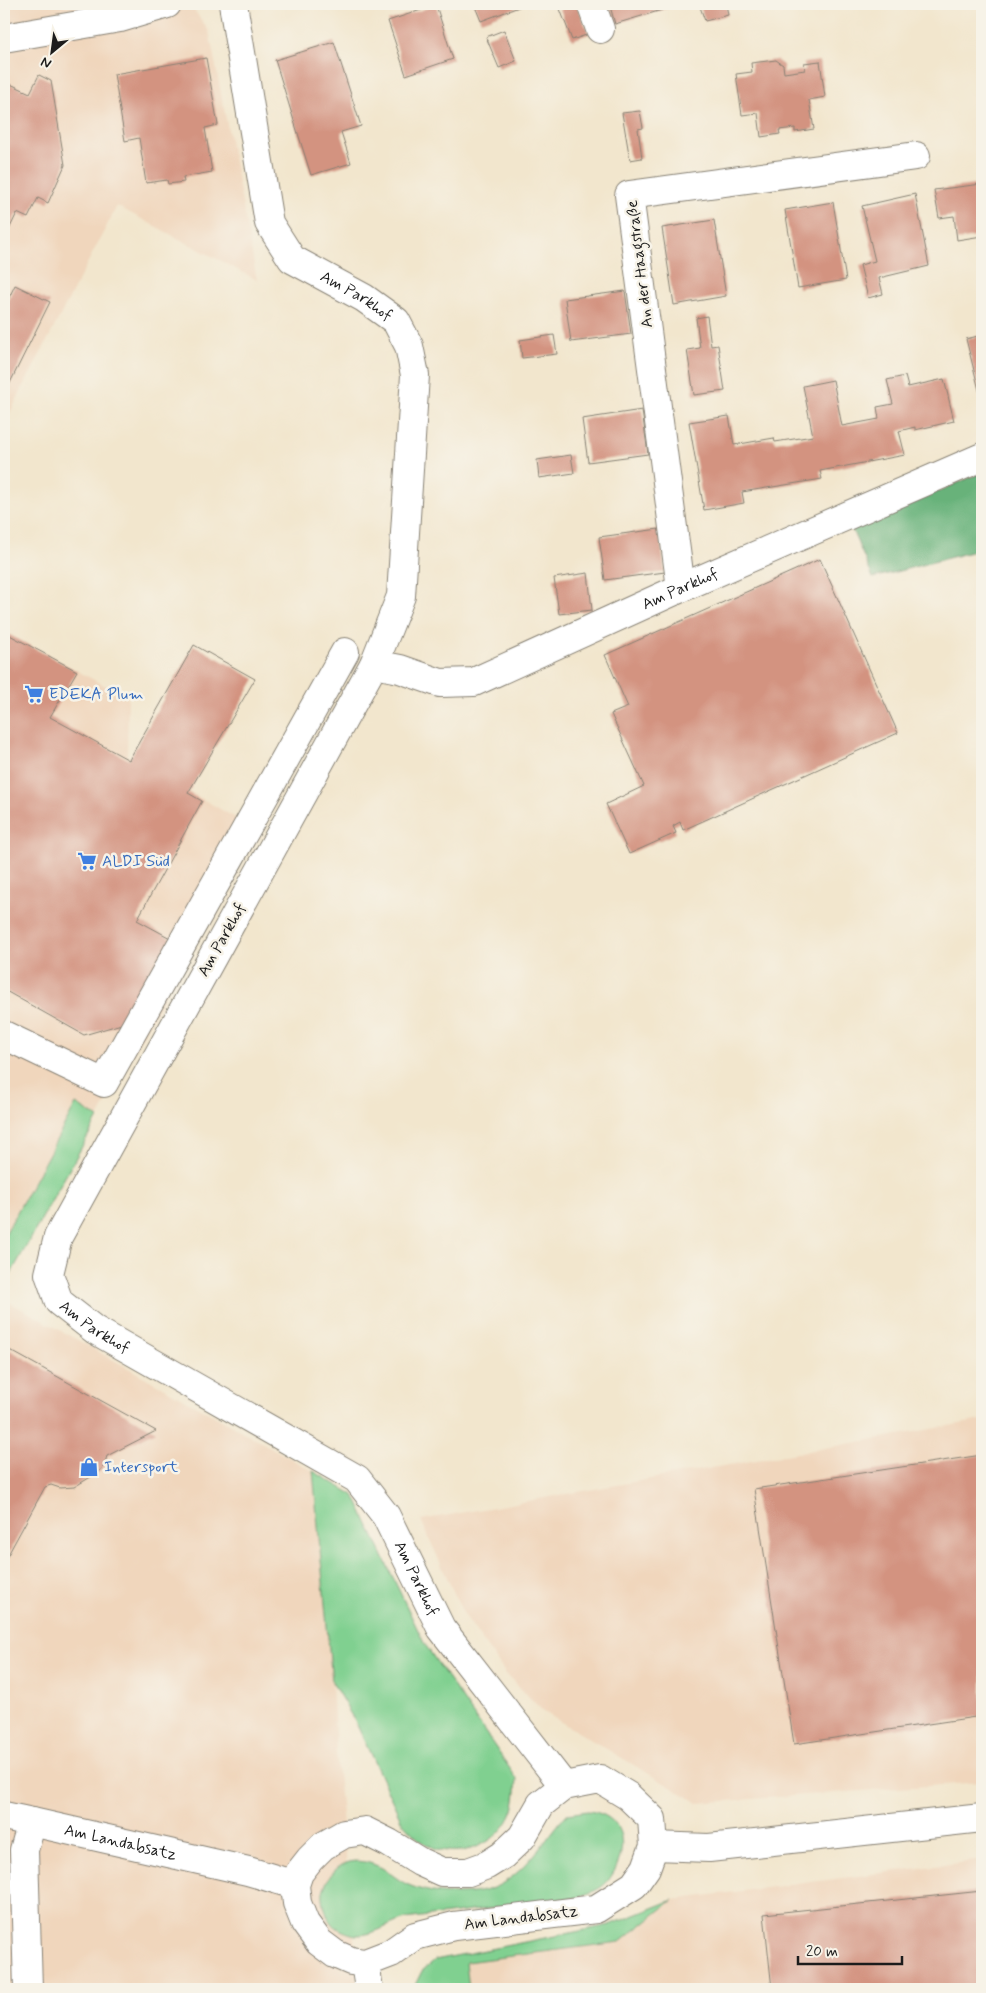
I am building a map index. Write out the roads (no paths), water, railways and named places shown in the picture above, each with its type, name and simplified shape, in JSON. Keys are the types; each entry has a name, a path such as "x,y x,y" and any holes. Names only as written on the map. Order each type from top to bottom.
{"street":[{"path":"4,38 128,10 167,4"},
{"name":"Am Parkhof","path":"233,4 269,222 292,259 364,298 396,321 409,346 415,376 401,596 374,664 58,1238 49,1274 59,1302 95,1330 357,1479 386,1516 441,1628 564,1786"},
{"name":"An der Haagstraße","path":"682,588 629,195 916,156"},
{"name":"Am Parkhof","path":"374,664 400,669 440,683 474,682 682,588 982,457"},
{"path":"4,1035 104,1083 345,652"},
{"name":"Am Landabsatz","path":"600,1779 628,1796 652,1819 654,1846 646,1868 634,1885 596,1909 454,1926 415,1936 391,1953 367,1976 351,1962 335,1954 319,1942 305,1923 297,1903 295,1884 299,1873 323,1846 344,1834 365,1832 442,1872 468,1872 487,1866 503,1855 522,1837 541,1804 564,1786 600,1779"},
{"name":"Am Landabsatz","path":"4,1816 248,1871 295,1884"},
{"path":"654,1846 709,1848 982,1818"},
{"path":"28,1989 24,1850 32,1822"}],"place":[{"name":"EDEKA Plum","path":"34,694"},
{"name":"ALDI Süd","path":"87,861"},
{"name":"Intersport","path":"89,1467"}]}
